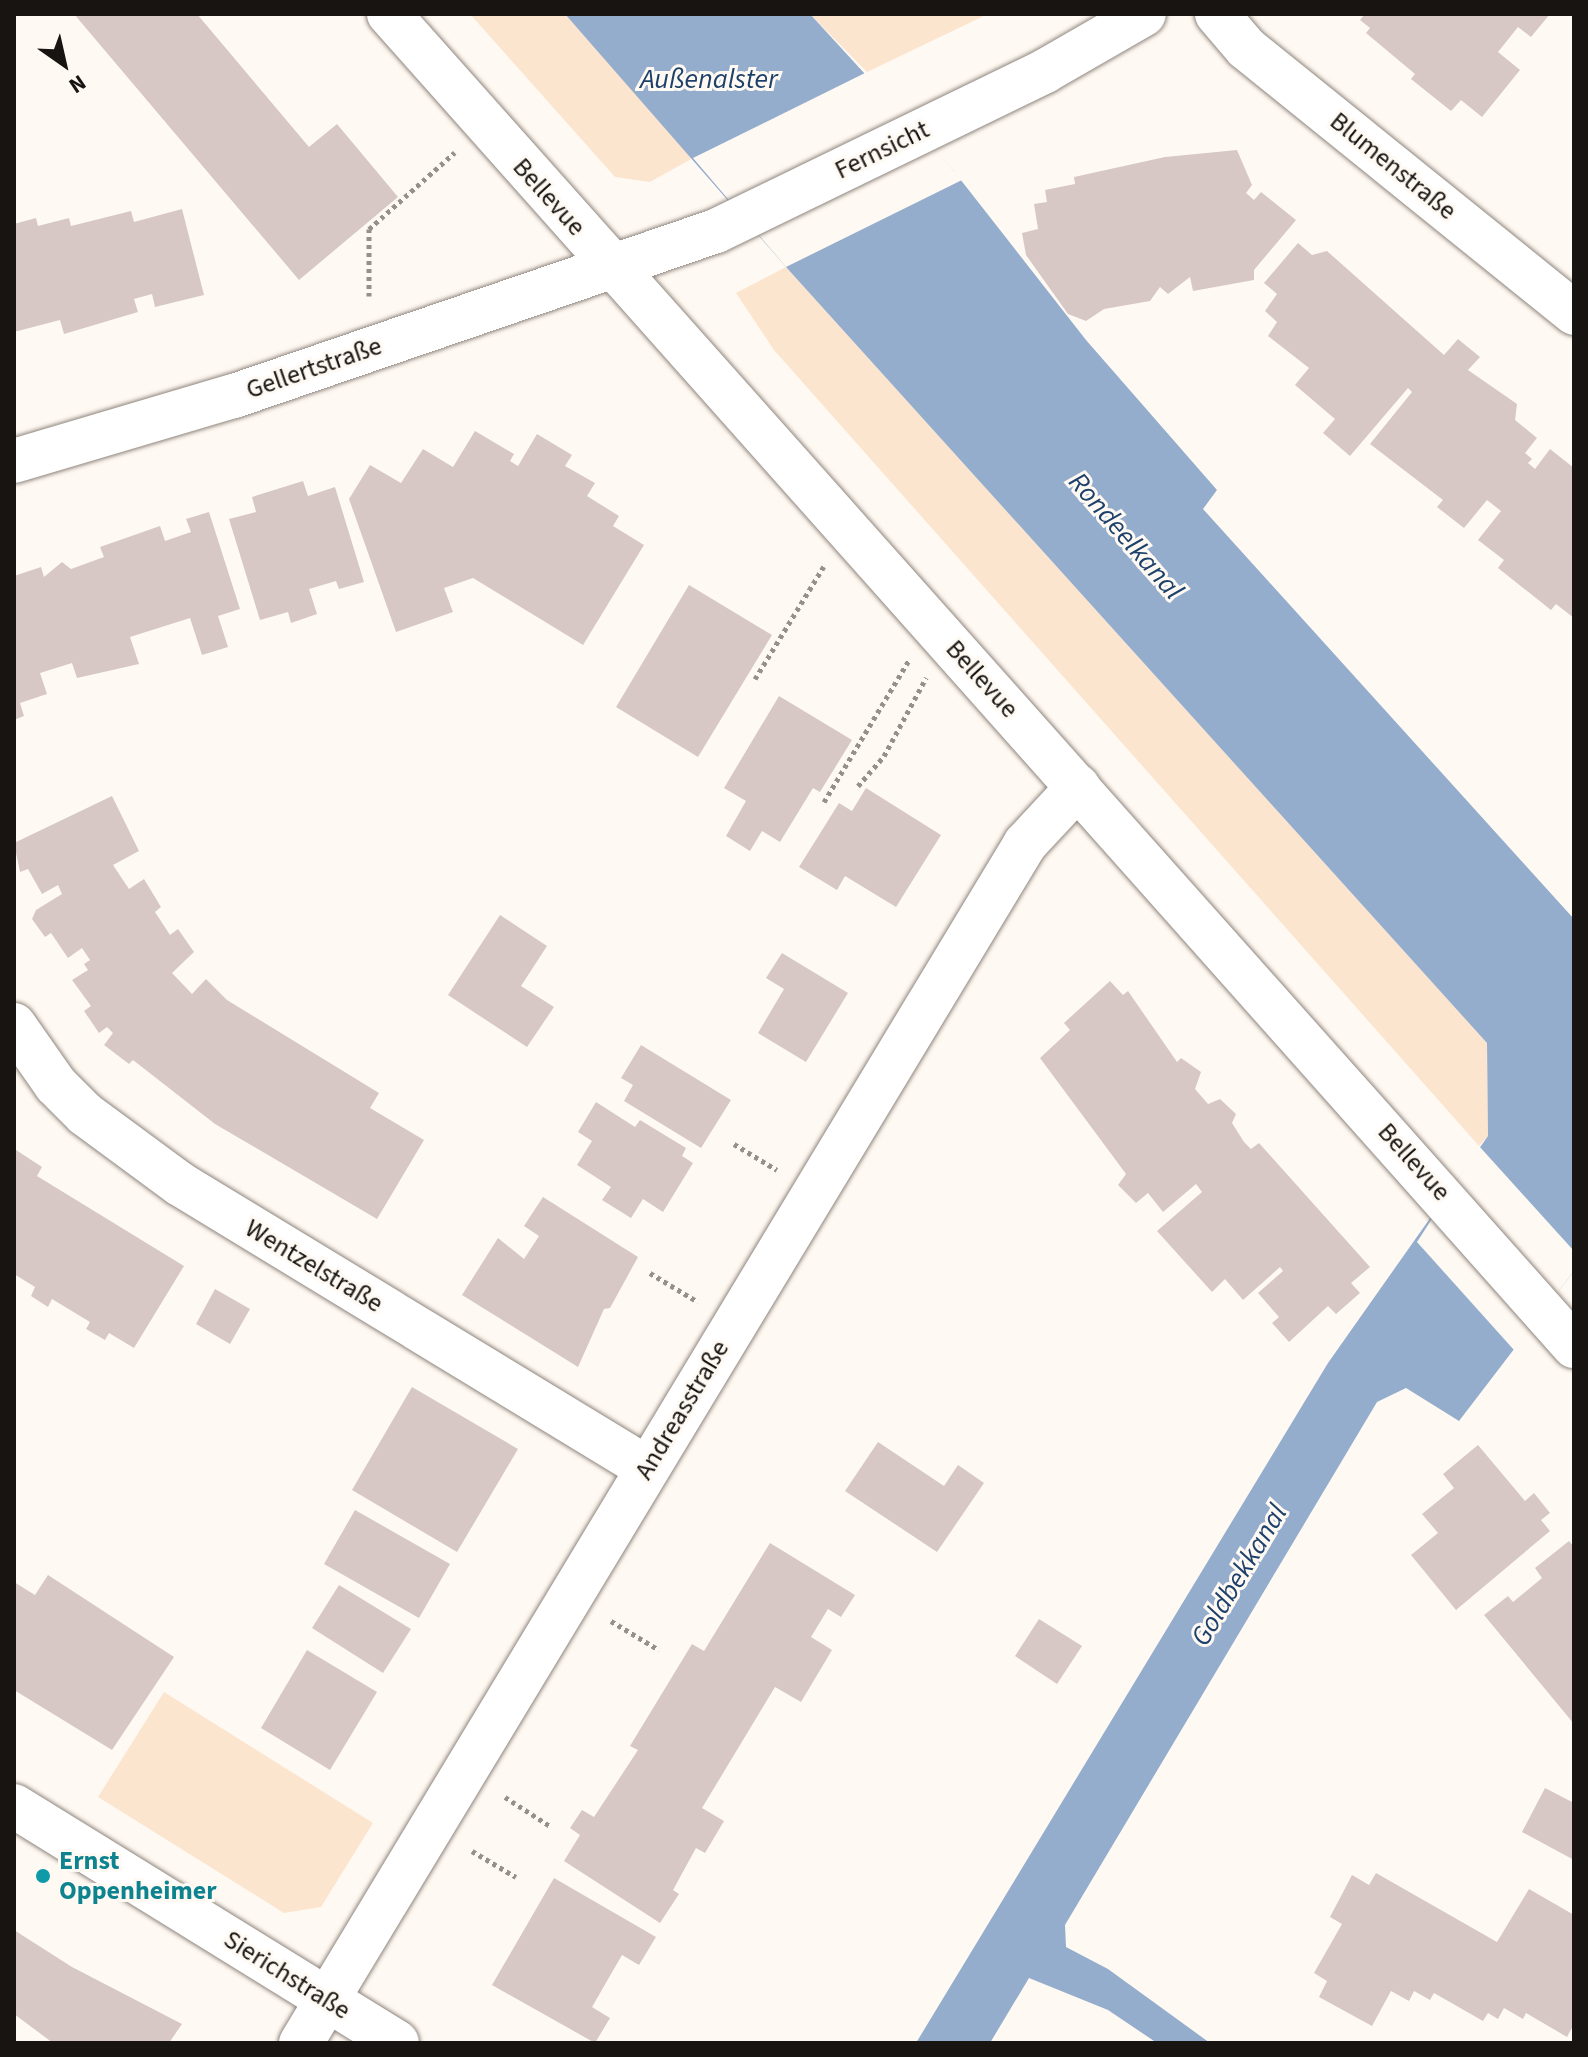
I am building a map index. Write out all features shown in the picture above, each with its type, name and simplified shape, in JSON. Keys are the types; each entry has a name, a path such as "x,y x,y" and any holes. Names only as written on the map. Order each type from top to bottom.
{"street":[{"name":"Bellevue","path":"389,14 611,267 1446,1197 1574,1346"},
{"name":"Fernsicht","path":"611,267 744,217 1045,71 1144,14"},
{"name":"Blumenstraße","path":"1217,14 1246,48 1574,313"},
{"name":"Gellertstraße","path":"14,461 234,396 611,267"},
{"name":"Andreasstraße","path":"301,2043 1025,844 1078,787"},
{"name":"Wentzelstraße","path":"14,1025 56,1085 85,1114 180,1184 647,1468"},
{"name":"Sierichstraße","path":"14,1806 397,2043"}],"path":[{"path":"369,296 369,229 456,151"},
{"path":"755,679 825,565"},
{"path":"824,802 909,660"},
{"path":"858,786 884,756 926,678"},
{"path":"734,1144 777,1170"},
{"path":"650,1273 698,1302"},
{"path":"611,1621 659,1650"},
{"path":"505,1797 550,1826"},
{"path":"472,1851 516,1877"}],"shaded area":[{"path":"470,14 565,14 693,158 650,182 615,177"},
{"path":"810,14 988,14 867,72"},
{"path":"786,267 1487,1043 1488,1136 1479,1146 774,350 736,293"},
{"path":"164,1692 373,1823 321,1907 284,1913 98,1797"}],"water":[{"path":"565,14 810,14 953,170 1086,340 1217,490 1203,509 1574,919 1574,1271 1459,1421 1406,1388 1377,1402 1065,1925 1066,1947 1108,1969 1210,2043 1157,2043 1108,2010 1029,1978 990,2043 916,2043 1328,1363 1488,1136 1487,1043 786,267"}],"pier":[{"path":"867,72 962,180 786,267 693,158"},
{"path":"1479,1146 1574,1251 1574,1271 1514,1350 1417,1242"}],"building":[{"path":"74,14 197,14 309,147 337,124 398,197 299,280"},
{"path":"1365,14 1550,14 1531,37 1518,27 1498,52 1520,70 1482,117 1461,100 1451,111 1411,79 1415,74 1366,33 1370,28 1360,20"},
{"path":"1237,150 1252,185 1246,193 1254,200 1261,192 1296,220 1254,270 1254,280 1193,291 1190,277 1168,294 1160,287 1150,301 1104,309 1086,321 1068,314 1026,255 1022,233 1038,229 1034,204 1047,202 1045,190 1075,184 1074,177 1165,157"},
{"path":"182,209 204,295 155,307 152,294 134,299 138,312 64,334 60,320 14,332 14,224 36,218 38,226 69,218 71,226 131,211 134,222"},
{"path":"1298,243 1312,255 1327,251 1444,355 1458,339 1480,357 1468,370 1517,404 1515,420 1537,438 1525,453 1532,459 1528,463 1535,469 1550,449 1574,468 1574,618 1556,604 1551,610 1498,568 1504,560 1478,540 1501,511 1487,500 1464,528 1437,507 1443,500 1370,444 1412,392 1408,388 1350,456 1323,433 1335,419 1295,385 1309,368 1268,336 1277,322 1265,311 1277,294 1264,283"},
{"path":"475,431 514,454 510,461 518,466 537,434 572,455 565,466 595,483 587,496 619,516 613,526 644,545 583,645 473,578 444,588 453,612 396,632 349,499 370,465 401,483 423,449 453,467"},
{"path":"303,481 308,496 335,487 364,582 339,589 336,581 309,589 317,614 291,623 288,612 260,620 229,519 256,512 252,497"},
{"path":"209,512 240,609 218,616 228,647 202,655 190,618 130,637 139,664 77,678 72,663 40,673 47,694 20,703 24,716 14,720 14,576 41,567 44,577 62,562 71,569 104,557 100,547 160,526 165,541 191,532 186,519"},
{"path":"689,585 772,635 698,757 616,707"},
{"path":"779,696 852,740 820,792 813,788 780,842 762,831 750,851 726,836 746,801 724,788"},
{"path":"866,788 941,835 896,907 845,876 837,890 799,867 839,803 852,811"},
{"path":"112,796 139,851 113,865 129,889 144,879 161,907 155,912 170,935 178,929 194,952 172,973 192,994 206,979 227,1000 379,1093 370,1108 424,1140 377,1219 215,1124 133,1060 129,1064 104,1045 113,1033 107,1027 99,1033 84,1011 91,1006 72,980 88,970 84,964 90,960 82,948 68,958 51,933 45,937 32,919 36,910 62,894 58,885 42,894 28,869 20,872 14,843"},
{"path":"500,915 547,946 521,986 554,1007 527,1047 448,995"},
{"path":"782,953 848,993 806,1062 758,1033 784,989 766,978"},
{"path":"1110,981 1123,995 1128,991 1177,1062 1181,1058 1201,1072 1195,1089 1208,1104 1220,1099 1236,1114 1232,1123 1244,1142 1251,1149 1259,1143 1370,1267 1351,1283 1360,1293 1336,1314 1328,1306 1289,1342 1272,1323 1279,1317 1258,1293 1283,1271 1280,1267 1243,1300 1225,1279 1212,1292 1157,1231 1202,1192 1196,1184 1163,1212 1148,1193 1136,1203 1118,1185 1126,1174 1040,1058 1070,1030 1064,1023"},
{"path":"641,1045 731,1100 701,1148 624,1101 633,1085 621,1078"},
{"path":"596,1102 635,1127 640,1120 686,1148 682,1156 693,1163 663,1212 643,1199 631,1218 602,1200 611,1187 577,1165 592,1141 578,1132"},
{"path":"16,1150 42,1167 37,1176 184,1266 134,1348 109,1333 105,1340 86,1329 90,1322 52,1299 48,1307 31,1296 35,1287 14,1274"},
{"path":"543,1197 638,1257 610,1308 604,1309 578,1367 462,1295 498,1238 524,1259 539,1236 524,1226"},
{"path":"215,1289 250,1309 230,1344 196,1324"},
{"path":"412,1387 518,1449 457,1552 352,1490"},
{"path":"878,1442 944,1486 958,1465 984,1483 937,1552 845,1491"},
{"path":"1478,1445 1525,1501 1534,1493 1550,1513 1541,1520 1550,1531 1456,1610 1411,1555 1438,1533 1422,1514 1454,1488 1443,1474"},
{"path":"355,1510 450,1564 419,1618 324,1564"},
{"path":"1569,1541 1574,1547 1574,1724 1484,1615 1508,1596 1513,1602 1542,1578 1535,1568"},
{"path":"770,1543 855,1595 841,1617 828,1609 811,1637 832,1650 801,1702 775,1687 702,1808 724,1821 705,1853 696,1848 673,1890 679,1894 660,1923 564,1861 580,1835 570,1828 582,1810 594,1817 638,1750 630,1746 692,1644 704,1651"},
{"path":"48,1575 174,1657 112,1750 14,1690 14,1582 35,1595"},
{"path":"339,1585 411,1629 383,1673 312,1628"},
{"path":"1039,1619 1082,1646 1057,1684 1015,1656"},
{"path":"307,1650 377,1692 330,1770 261,1728"},
{"path":"1545,1788 1574,1803 1574,1860 1522,1832"},
{"path":"1376,1873 1497,1942 1529,1889 1574,1915 1574,2024 1567,2037 1526,2013 1523,2019 1504,2008 1498,2019 1488,2013 1483,2021 1434,1993 1430,2000 1414,1991 1409,2001 1391,1991 1372,2026 1319,1997 1327,1981 1314,1973 1342,1924 1330,1917 1352,1875 1369,1885"},
{"path":"554,1878 656,1937 639,1965 622,1955 592,2007 610,2018 595,2043 492,1985"},
{"path":"14,1930 72,1967 182,2024 169,2043 53,2043 14,2014"}],"place":[{"name":"Ernst Oppenheimer","path":"43,1876"}],"water label":[{"name":"Außenalster","path":"709,79"},
{"name":"Rondeelkanal","path":"1126,536"},
{"name":"Goldbekkanal","path":"1239,1575"}]}
